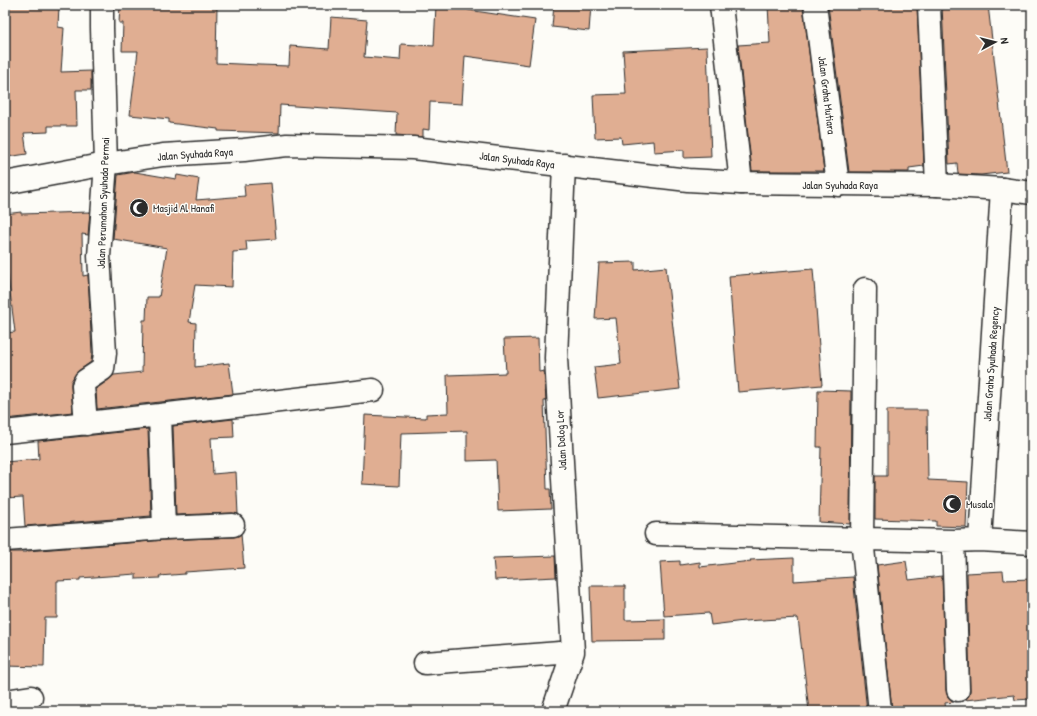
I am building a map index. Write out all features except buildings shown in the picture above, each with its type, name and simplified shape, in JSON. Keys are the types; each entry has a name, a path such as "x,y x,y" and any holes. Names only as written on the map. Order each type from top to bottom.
{"street":[{"name":"Jalan Perumahan Syuhada Permai","path":"86,424 83,386 85,381 103,368 105,353 99,256 106,164 102,5"},
{"path":"721,5 741,184"},
{"name":"Jalan Graha Mutiara","path":"815,5 838,185"},
{"path":"929,5 937,185"},
{"name":"Jalan Syuhada Raya","path":"5,183 163,155 244,150 286,145 413,148 688,180 741,184 937,185 1002,189 1032,193"},
{"name":"Jalan Dolog Lor","path":"553,711 573,652 556,358 564,165"},
{"name":"Jalan Graha Syuhada Regency","path":"980,540 1002,189"},
{"path":"865,289 862,539 880,711"},
{"path":"5,432 86,424 373,390"},
{"path":"160,415 164,528"},
{"path":"5,540 164,528 233,525"},
{"path":"656,534 953,541 980,540 1032,543"},
{"path":"953,541 958,690"},
{"path":"425,663 573,652"},
{"path":"5,701 31,698"}],"place":[{"name":"Masjid Al Hanafi","path":"139,208"},
{"name":"Musala","path":"952,504"}]}
